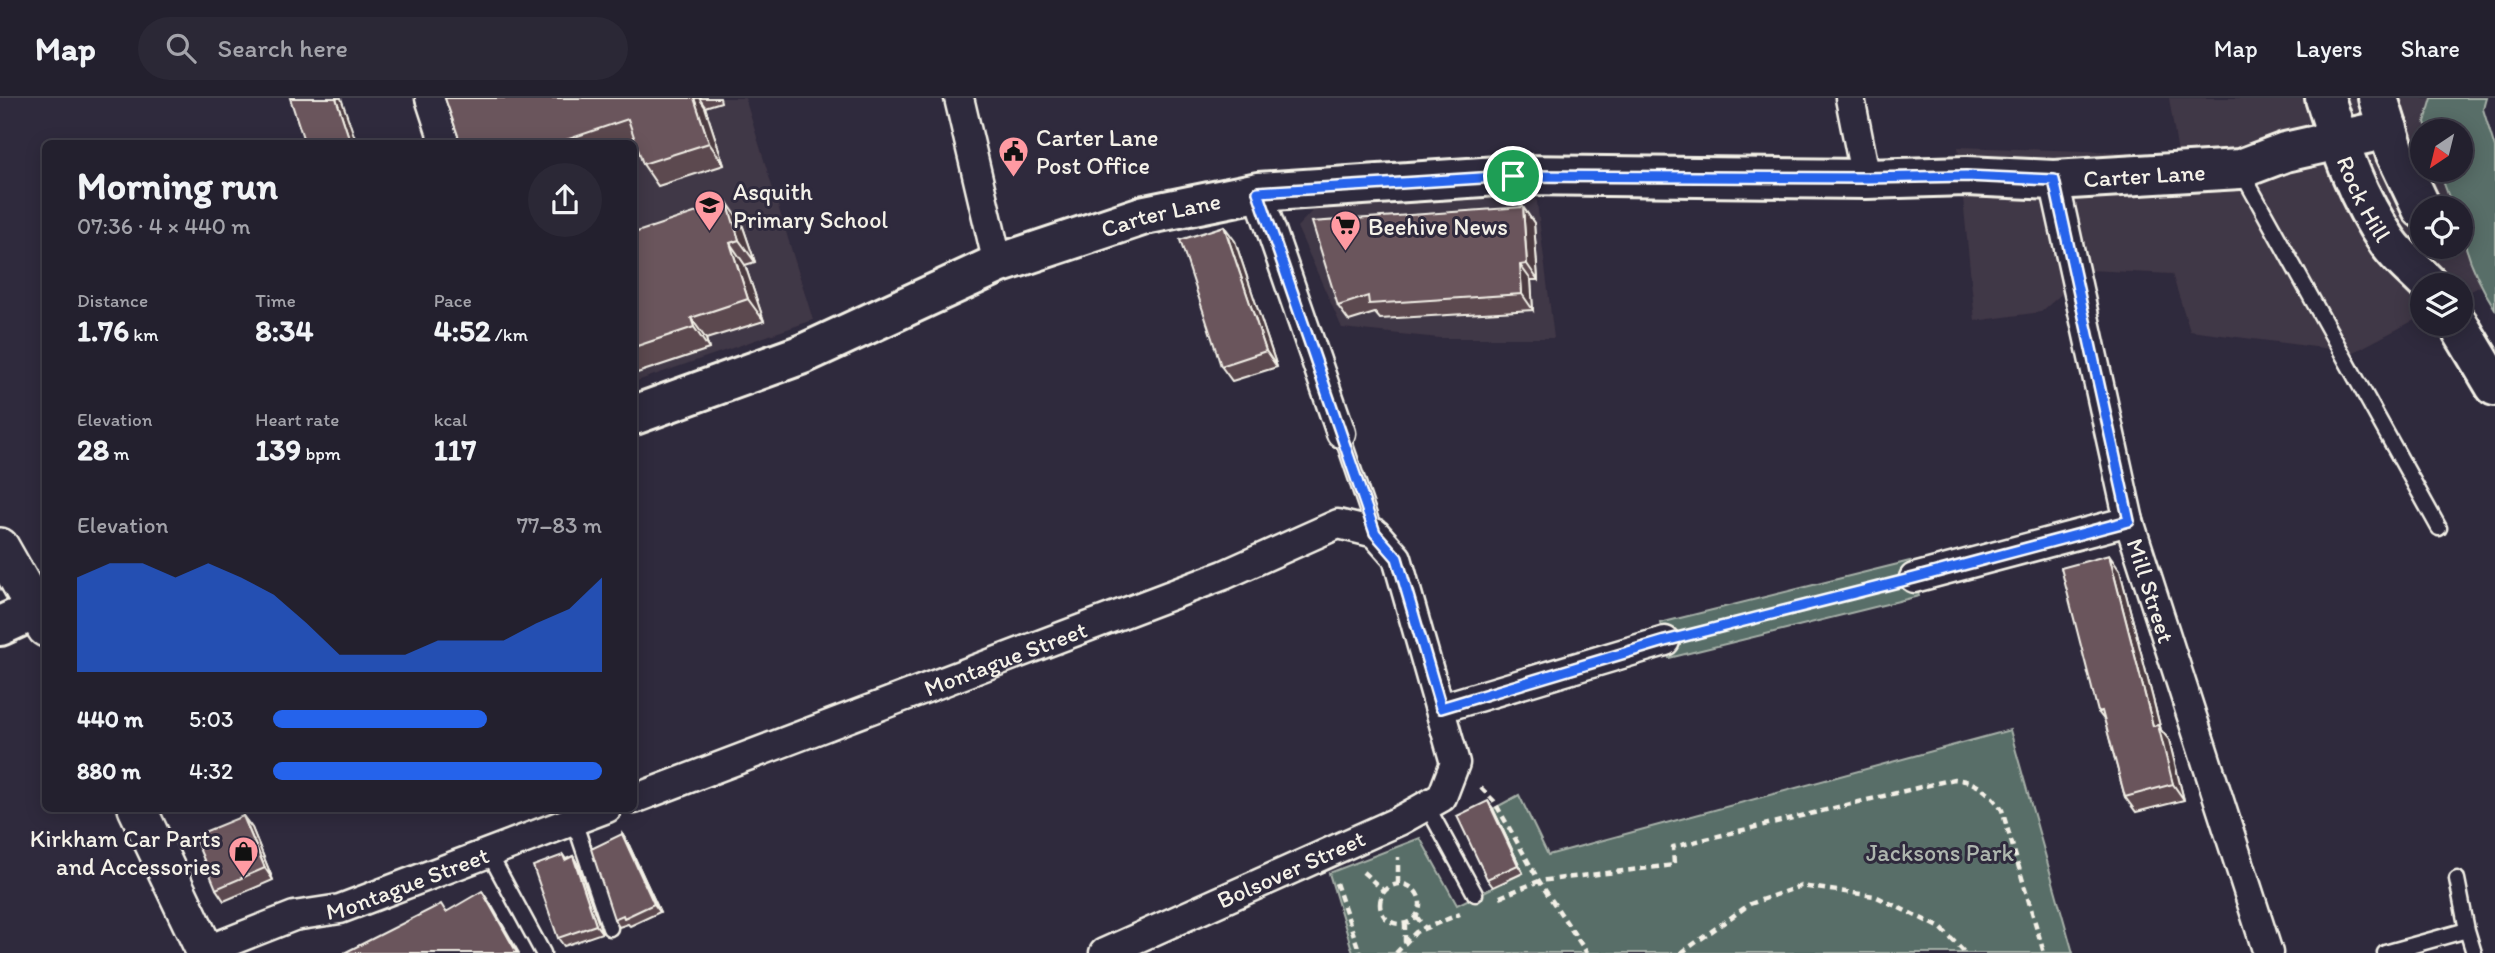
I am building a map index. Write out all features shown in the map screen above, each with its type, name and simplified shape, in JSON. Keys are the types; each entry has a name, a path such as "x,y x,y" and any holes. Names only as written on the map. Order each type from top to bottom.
{"main road":[{"name":"Rock Hill","path":"2325,98 2360,197 2389,243 2418,273"},
{"name":"Carter Lane","path":"637,414 803,354 998,264 1144,215 1258,192 1513,176 1966,176 2054,180 2240,169 2285,152 2338,141 2383,114"},
{"name":"Rock Hill","path":"2383,114 2395,152 2416,196"},
{"path":"2465,336 2495,386"},
{"path":"0,626 42,614"}],"street":[{"path":"430,98 444,140"},
{"path":"959,98 998,264"},
{"path":"1850,98 1866,178"},
{"name":"Mill Street","path":"2054,180 2129,521 2268,953"},
{"path":"1258,192 1341,433"},
{"path":"1914,578 2129,521"},
{"name":"Montague Street","path":"637,798 1224,575 1338,524 1375,533"},
{"path":"1375,533 1397,558 1455,763"},
{"path":"0,547 42,614"},
{"path":"1441,708 1665,641"},
{"name":"Bolsover Street","path":"1104,953 1427,806 1442,797 1455,763"},
{"path":"139,812 206,952"},
{"name":"Montague Street","path":"206,952 294,916 340,909 597,812"}],"lane":[{"path":"2240,169 2439,528"},
{"path":"1341,433 1375,533"},
{"path":"1427,806 1475,894"},
{"path":"574,821 610,928"},
{"path":"489,853 543,953"},
{"path":"2457,879 2474,953"},
{"path":"2385,953 2467,930"}],"path":[{"path":"1665,641 1914,578"},
{"path":"1455,763 1494,801 1539,881 1587,953"},
{"path":"1539,881 1674,865 1673,848 1943,780 1967,780 1979,785 1994,798 2002,810 2044,953"},
{"path":"1326,852 1360,953"},
{"path":"1398,884 1416,892 1419,904 1416,916 1405,923 1392,922 1383,914 1380,901 1386,889 1398,884"},
{"path":"1681,953 1750,904 1801,886 1875,896 1941,928 1965,953"},
{"path":"1416,916 1425,928"},
{"path":"1405,923 1405,943"}],"shaded area":[{"name":"Asquith Primary School","path":"447,98 745,98 813,320 637,381 637,140 618,140"},
{"path":"2169,98 2432,98 2426,119 2410,119 2410,182 2443,182 2449,196 2410,196 2410,259 2471,259 2481,286 2473,290 2473,273 2410,273 2410,322 2354,352 2190,331 2172,274 2089,270 2041,312 1975,321 1958,147 2178,154"},
{"path":"1535,187 1554,338 1439,338 1342,328 1297,227 1314,209"}],"green space":[{"path":"2432,98 2486,98 2483,109 2495,148 2495,309 2469,259 2473,259 2473,196 2449,196 2443,182 2473,182 2473,119 2426,119"},
{"path":"1910,561 1919,596 1669,658 1660,623"},
{"name":"Jacksons Park","path":"2010,730 2073,953 1353,953 1329,873 1420,838 1457,905 1523,873 1493,809 1519,795 1548,855"}],"building":[{"path":"290,98 336,98 350,140 304,140"},
{"path":"445,98 694,98 709,143 643,164 628,119 566,140 460,140"},
{"path":"727,202 739,240 730,243 748,299 691,318 694,327 637,346 637,232"},
{"path":"1523,207 1527,264 1520,265 1522,294 1369,304 1368,296 1338,306 1312,222"},
{"path":"1224,226 1266,351 1221,366 1180,240"},
{"path":"2109,555 2153,726 2158,725 2173,784 2125,797 2102,711 2098,712 2061,568"},
{"path":"1488,801 1518,865 1487,879 1457,816"},
{"path":"243,816 265,868 216,889 194,836"},
{"path":"622,834 654,904 624,918 623,915 614,919 591,849"},
{"path":"563,855 565,860 573,856 596,925 558,938 533,866"},
{"path":"482,891 517,953 344,953 441,904 446,912"}],"place":[{"name":"Carter Lane Post Office","path":"1013,178"},
{"name":"Asquith Primary School","path":"710,232"},
{"name":"Beehive News","path":"1345,253"},
{"name":"Kirkham Car Parts and Accessories","path":"244,879"}],"route":[{"path":"1513,176 1966,176 2054,180 2129,521 1665,641 1441,708 1397,558 1375,533 1258,192 1513,176"}]}
